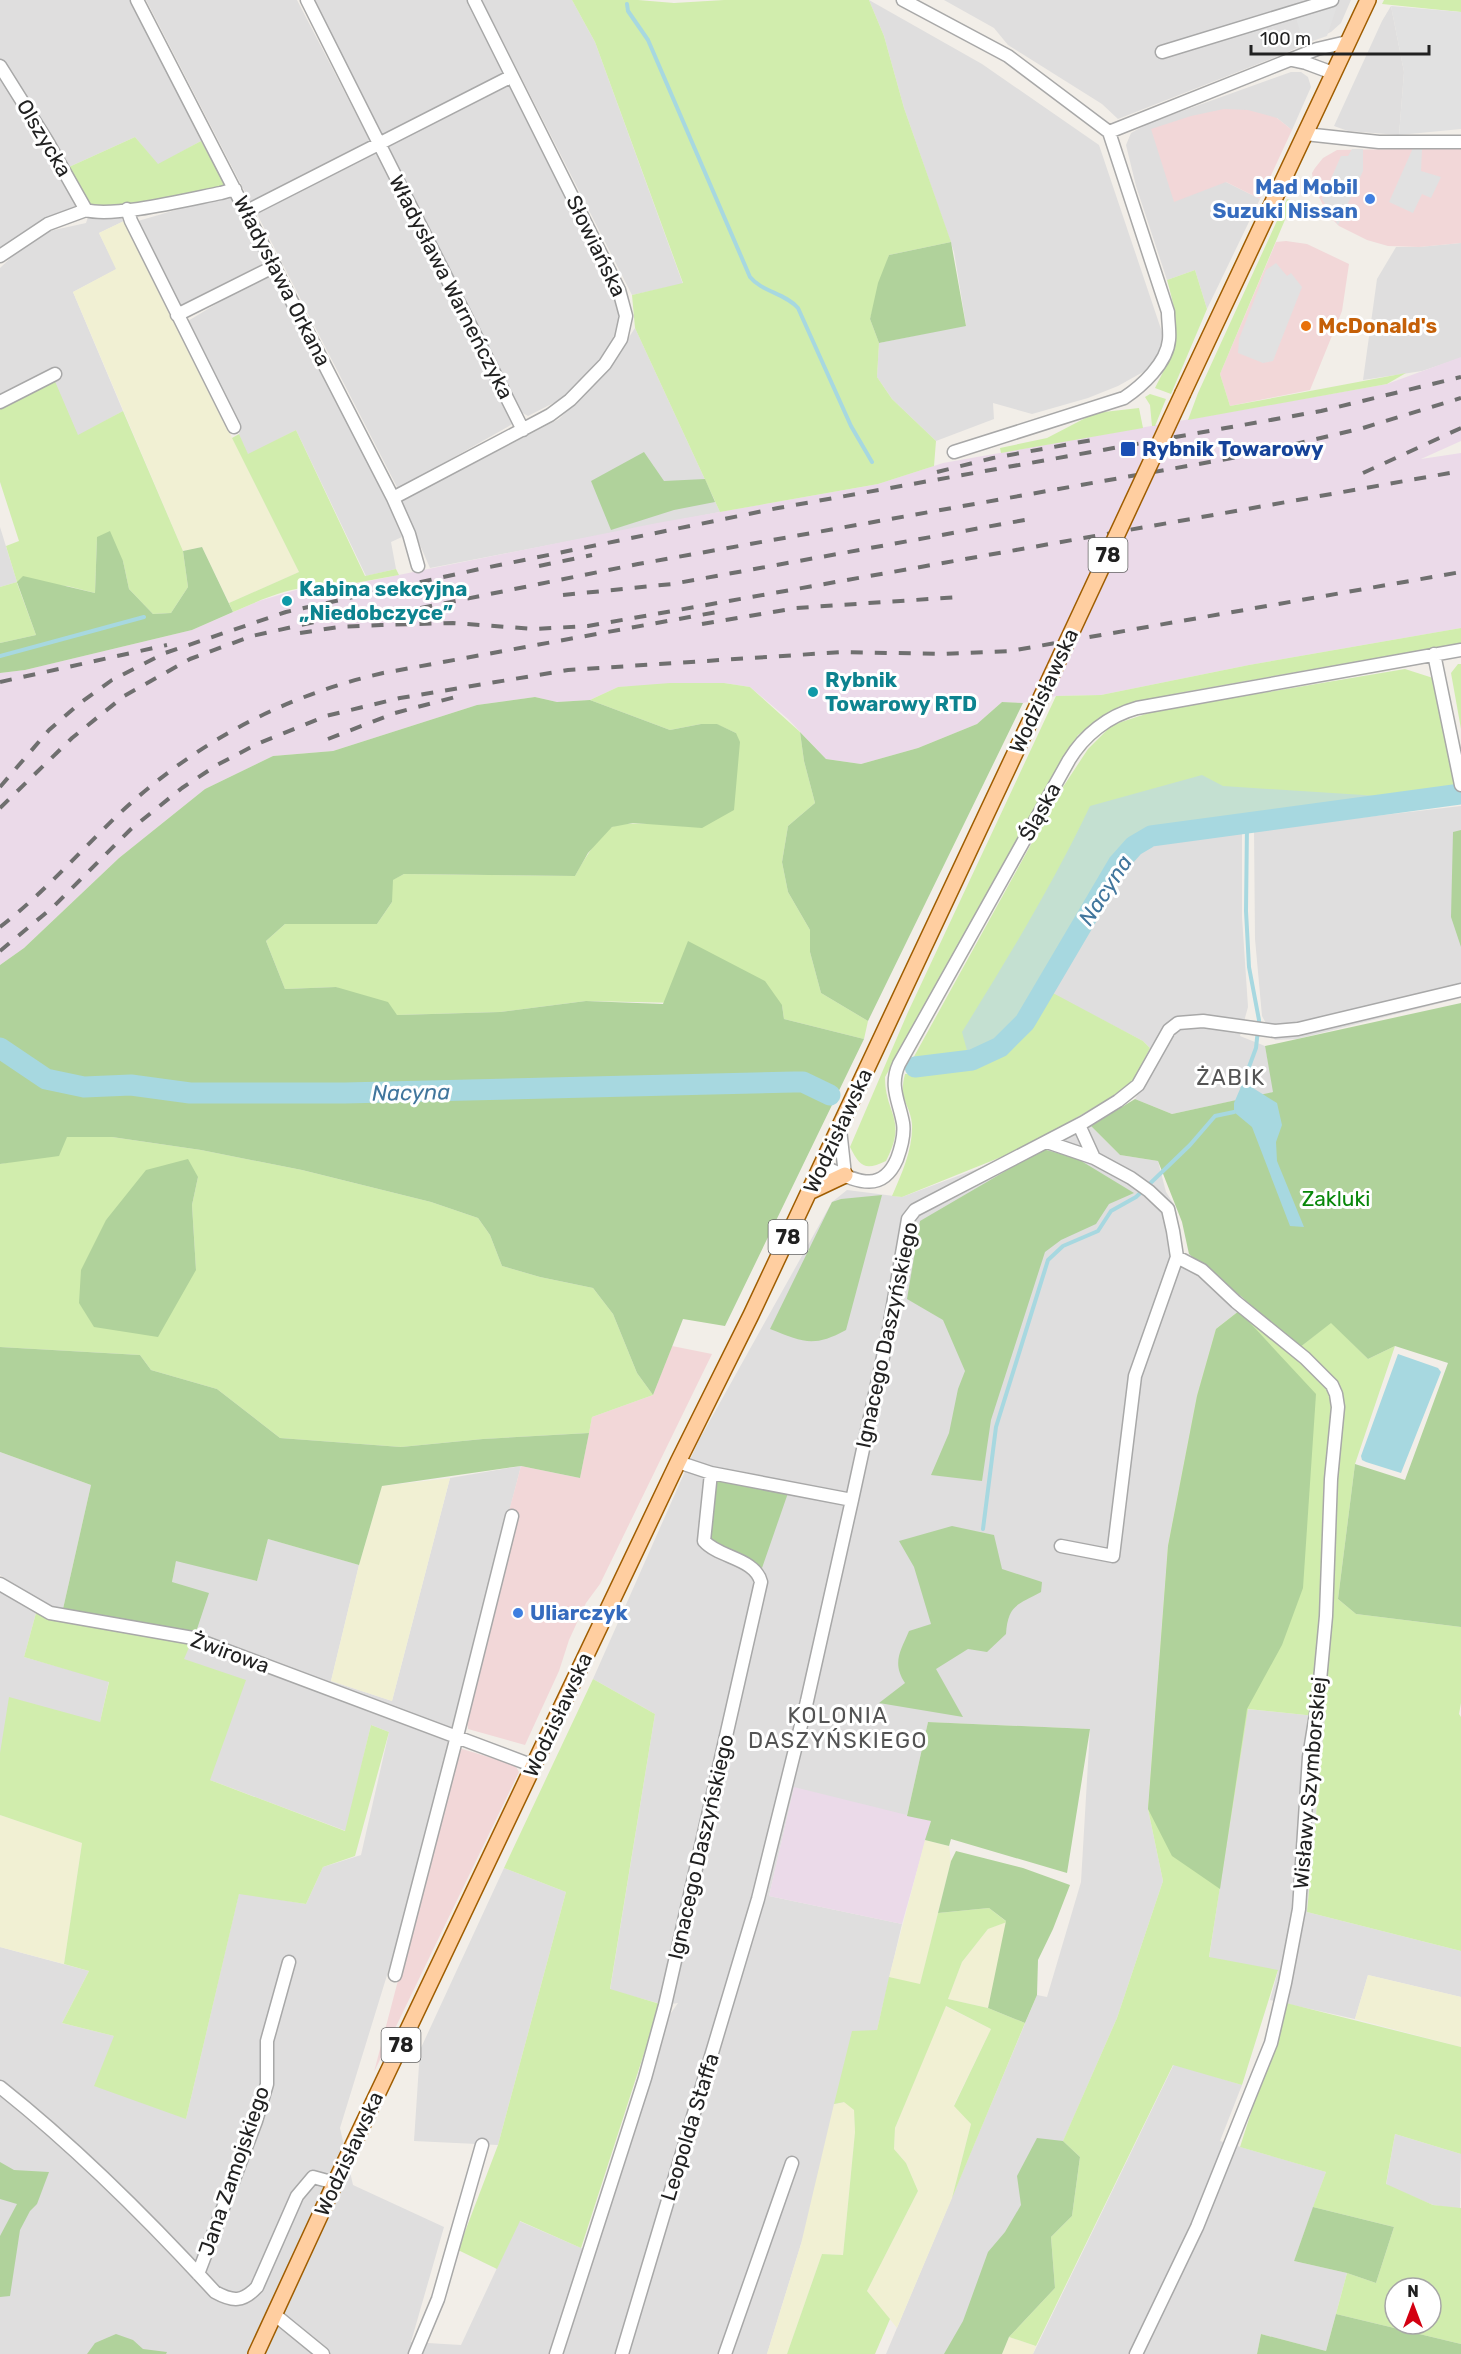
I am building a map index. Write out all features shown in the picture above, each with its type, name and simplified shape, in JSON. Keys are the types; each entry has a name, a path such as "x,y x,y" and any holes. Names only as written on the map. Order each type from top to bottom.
{"main road":[{"name":"Wodzisławska","path":"256,2354 335,2182 678,1462 840,1129 1305,134 1364,1"},
{"path":"809,1192 845,1175"}],"street":[{"name":"Władysława Orkana","path":"137,0 393,498 409,534 418,566"},
{"name":"Władysława Warneńczyka","path":"307,0 523,430"},
{"name":"Słowiańska","path":"393,498 561,408 598,372 621,339 626,316 619,290 474,0"},
{"path":"903,0 1008,56 1109,132 1168,312 1169,342 1157,368 1141,386 1124,398 954,452"},
{"path":"1162,52 1332,0"},
{"path":"1109,132 1328,46 1347,42"},
{"path":"1291,60 1333,73"},
{"name":"Olszycka","path":"0,66 47,141 86,210"},
{"path":"247,211 512,76"},
{"path":"1305,134 1379,142 1461,142"},
{"path":"0,256 48,224 86,210 98,213 127,209 221,194 235,189"},
{"path":"127,209 177,315 234,427"},
{"path":"177,315 275,266"},
{"path":"0,402 55,374"},
{"name":"Śląska","path":"822,1166 864,1182 874,1183 885,1177 892,1168 899,1153 903,1134 893,1086 897,1067 1069,760 1095,730 1113,717 1137,708 1461,650"},
{"path":"1434,654 1461,785"},
{"name":"Ignacego Daszyńskiego","path":"758,1899 807,1701 852,1500 888,1334 908,1219 915,1210 1079,1125 1118,1101 1138,1085 1169,1030 1178,1023 1203,1021 1275,1031 1298,1029 1461,990"},
{"path":"1079,1125 1094,1158"},
{"path":"840,1129 845,1175"},
{"path":"1047,1142 1094,1158 1131,1178 1149,1191 1168,1209 1177,1257 1135,1376 1113,1556 1061,1546"},
{"name":"Wisławy Szymborskiej","path":"1136,2354 1197,2227 1271,2043 1285,1983 1299,1909 1309,1757 1318,1702 1326,1616 1331,1479 1338,1407 1332,1384 1305,1358 1236,1302 1202,1270 1177,1257"},
{"path":"678,1462 711,1473 852,1500"},
{"name":"Ignacego Daszyńskiego","path":"556,2354 645,2078 665,2005 761,1582 759,1573 751,1567 710,1548 704,1540 711,1473"},
{"path":"395,1975 458,1736 512,1516"},
{"name":"Żwirowa","path":"0,1584 50,1613 193,1638 534,1766"},
{"name":"Leopolda Staffa","path":"622,2354 758,1899"},
{"name":"Jana Zamojskiego","path":"198,2274 256,2121 267,2084 267,2041 289,1962"},
{"name":"Jana Zamojskiego","path":"0,2087 38,2117 215,2292 228,2299 238,2301 249,2296 257,2287 297,2196 313,2177 335,2182"},
{"path":"415,2354 438,2300 482,2145"},
{"path":"725,2354 792,2163"},
{"path":"274,2314 323,2354"}],"shaded area":[{"path":"0,0 131,0 201,141 158,165 135,137 69,167 0,60"},
{"path":"146,0 297,0 370,141 250,202"},
{"path":"312,0 470,0 507,74 380,136"},
{"path":"482,0 572,0 595,42 683,284 632,295"},
{"path":"869,0 982,64 1099,145 1164,338 1152,367 1118,386 1088,398 1032,414 993,403 994,419 936,441 892,399 877,377 879,343 966,325 954,252 904,108 884,36"},
{"path":"944,0 1351,0 1341,23 1331,32 1286,53 1118,119 1102,104 1008,45 994,28"},
{"path":"1338,3 1327,36 1304,44 1295,15"},
{"path":"1391,6 1404,72 1399,135 1348,131 1334,126 1382,21"},
{"path":"1391,6 1461,12 1461,129 1399,135 1404,72"},
{"path":"1291,72 1301,72 1308,77 1311,87 1292,130 1277,118 1226,182 1260,199 1207,309 1195,270 1167,280 1136,186 1126,145 1131,133 1149,123"},
{"path":"0,77 22,104 80,211 0,250"},
{"path":"511,82 624,303 618,330 608,354 565,397 528,416 517,410 385,146"},
{"path":"1224,109 1248,110 1277,118 1292,130 1260,199 1226,182 1174,202 1151,129 1191,116"},
{"path":"1413,148 1422,149 1421,171 1441,177 1431,198 1422,194 1413,213 1389,202"},
{"path":"1461,148 1461,243 1419,247 1388,246 1367,240 1339,226 1328,215 1314,187 1312,173 1315,168 1323,158 1337,150"},
{"path":"1352,149 1363,149 1363,171 1338,225 1322,199 1341,156 1348,156"},
{"path":"375,151 516,422 398,489 257,214"},
{"path":"230,194 266,262 181,306 138,221"},
{"path":"118,216 124,221 99,233 117,269 73,292 123,411 78,436 0,407 0,268 36,234 86,223 88,217"},
{"path":"1276,242 1307,244 1349,264 1342,311 1310,390 1230,406 1220,374"},
{"path":"1461,243 1461,358 1422,371 1363,380 1377,279 1396,247"},
{"path":"1276,263 1287,276 1291,273 1302,287 1273,361 1263,363 1238,353 1239,339 1266,270"},
{"path":"269,272 383,491 402,537 391,542 396,569 366,576 296,430 248,455 239,435 240,428 188,321"},
{"path":"635,328 720,512 430,568 401,501 559,419 608,369"},
{"path":"1461,357 1461,441 1421,459 1461,453 1461,628 1249,665 1101,695 1056,696 1023,703 1002,702 977,724 918,748 861,764 826,759 788,719 750,687 724,683 618,687 590,700 557,702 535,697 477,705 333,751 273,756 205,789 119,858 24,948 0,965 0,673 25,670 192,630 259,601 296,590 359,583 657,523 878,484 943,463 1387,384"},
{"path":"0,527 17,582 0,587"},
{"path":"1461,806 1461,998 1297,1039 1275,1040 1262,1016 1255,939 1254,830"},
{"path":"1242,831 1242,917 1248,1007 1240,1036 1265,1046 1274,1092 1172,1114 1135,1099 1159,1057 1143,1041 1051,993 1133,858 1152,843"},
{"path":"1091,1126 1120,1155 1158,1161 1166,1192 1175,1206 1181,1253 1243,1298 1239,1311 1216,1329 1197,1397 1168,1546 1148,1809 1163,1881 1117,2018 970,2354 886,2354 1037,1995 1047,1997 1081,1882 1090,1729 928,1722 907,1816 794,1788 769,1896 902,1924 877,2030 801,2244 767,2354 0,2354 0,1947 89,1971 62,2023 114,2036 186,2119 239,1893 306,1904 323,1867 361,1855 389,1732 371,1725 346,1831 210,1780 183,1659 196,1632 172,1582 176,1560 257,1581 268,1539 359,1565 331,1681 392,1701 450,1478 521,1466 400,1933 340,2128 353,2185 444,2227 411,2342 461,2345 519,2221 588,2251 645,2050 678,2003 665,2005 610,1990 655,1714 593,1679 698,1442 832,1202 847,1190 902,1197"},
{"path":"672,1346 712,1354 600,1584 586,1603 569,1640 559,1671 525,1745 468,1729 467,1721 476,1673 508,1515 521,1466 580,1478 592,1417 653,1395"},
{"path":"0,1452 91,1485 63,1609 44,1604 0,1575"},
{"path":"0,1591 36,1613 24,1657 109,1681 100,1722 0,1753"},
{"path":"1247,1709 1325,1717 1307,1912 1461,1951 1461,1997 1368,1975 1355,2019 1270,2000 1278,1971 1209,1958"},
{"path":"459,1748 515,1765 519,1772 374,2072"},
{"path":"794,1787 931,1821 902,1924 769,1896"},
{"path":"504,1868 566,1892 498,2145 414,2141 420,2050"},
{"path":"1174,2064 1242,2085 1220,2141 1326,2172 1294,2261 1347,2273 1326,2351 1261,2334 1257,2354 1033,2354"},
{"path":"1395,2134 1461,2154 1460,2209 1433,2205 1386,2185"}],"green space":[{"path":"572,0 638,0 674,3 724,0 869,0 884,36 904,108 951,242 889,255 870,319 879,343 877,377 892,399 936,441 934,466 878,484 720,512 635,328 632,295 683,283 595,42"},
{"path":"1384,0 1461,0 1461,12 1382,4"},
{"path":"135,137 158,164 201,141 226,186 154,202 93,208 69,167"},
{"path":"1287,199 1291,204 1287,215 1220,374 1230,406 1406,373 1387,384 1188,420 1198,393"},
{"path":"124,221 299,572 229,603 202,547 183,551 73,292 116,269 99,233"},
{"path":"951,242 966,326 879,343 870,319 878,283 889,255"},
{"path":"1195,270 1207,309 1171,394 1155,388 1169,359 1175,335 1176,324 1167,280"},
{"path":"54,379 78,435 123,411 183,551 188,587 171,613 153,614 129,589 123,561 97,538 95,593 67,586 17,583 36,635 0,643 0,587 17,582 6,546 19,541 0,482 0,407"},
{"path":"1150,394 1166,399 1155,426 1152,426 1150,405 1145,397"},
{"path":"1139,408 1143,428 1001,453 1000,448 1047,438 1095,413"},
{"path":"296,430 365,576 396,569 399,575 328,588 291,590 233,612 229,603 299,572 232,438 239,434 248,454"},
{"path":"644,452 664,481 705,479 715,502 674,510 611,530 591,481"},
{"path":"110,531 123,561 129,589 153,614 171,613 188,587 183,551 202,547 233,612 192,630 25,670 0,673 0,643 36,635 17,582 23,576 95,593 97,537"},
{"path":"1461,628 1461,643 1133,703 1116,709 1078,735 885,1077 895,1126 892,1147 886,1161 873,1166 860,1163 850,1147 908,1012 1056,696 1101,695 1249,665"},
{"path":"1458,664 1461,664 1461,729 1451,673"},
{"path":"1405,669 1433,678 1455,789 1138,836 1011,1027 977,1054 911,1062 1061,790 1088,749 1112,725 1155,711"},
{"path":"670,683 724,683 750,687 800,732 804,761 815,803 788,826 782,862 788,892 810,930 810,952 821,993 868,1021 864,1039 784,1019 782,1005 586,1001 500,1012 397,1015 336,987 285,989 266,941 285,924 377,924 392,902 392,880 404,874 575,876 596,842 612,827 642,823 702,827 736,733 716,724 701,724 670,730 590,700 618,687"},
{"path":"535,697 557,702 590,700 670,730 701,724 717,724 736,733 740,742 734,810 702,828 633,823 612,827 588,853 575,876 404,874 393,880 392,902 377,924 285,924 266,941 285,989 336,987 388,1002 397,1015 500,1012 586,1001 663,1004 688,941 765,981 782,1005 784,1019 864,1039 725,1326 683,1319 653,1395 637,1373 613,1314 593,1288 502,1266 490,1235 478,1218 431,1202 302,1170 201,1150 112,1137 67,1137 59,1156 0,1164 0,965 24,948 119,858 205,789 273,756 333,751 477,705"},
{"path":"1002,702 1023,703 868,1021 821,993 810,952 810,930 788,892 782,862 788,826 815,803 804,761 800,732 826,759 861,764 918,748 977,724"},
{"path":"1202,775 1223,786 1379,796 1387,808 1149,840 1131,855 1101,901 1036,1013 1021,1031 969,1058 962,1032 1013,949 1090,806"},
{"path":"1461,830 1461,947 1451,917 1453,832"},
{"path":"1051,992 1143,1041 1150,1048 1133,1082 1026,1147 902,1197 892,1196 911,1143 911,1117 903,1090 905,1074 987,1061 1007,1049 1028,1029 1041,1012"},
{"name":"Zakluki","path":"1461,1003 1461,1627 1356,1614 1338,1599 1355,1464 1405,1480 1448,1363 1395,1346 1368,1359 1331,1323 1299,1348 1189,1254 1182,1222 1158,1161 1120,1155 1091,1126 1135,1099 1172,1114 1273,1092 1265,1046"},
{"path":"67,1137 112,1137 201,1150 302,1170 431,1202 478,1218 490,1235 502,1266 593,1288 613,1314 637,1373 653,1395 592,1417 589,1433 483,1439 401,1447 280,1438 217,1389 151,1370 140,1355 0,1347 0,1164 27,1159","holes":["198,1177 192,1205 196,1270 106,1220"]},
{"path":"1043,1149 1078,1159 1134,1193 1109,1204 1096,1224 1061,1240 1045,1252 991,1420 982,1481 931,1475 949,1433 958,1389 965,1371 943,1320 907,1299 920,1221"},
{"path":"188,1159 198,1177 192,1205 196,1270 158,1337 94,1327 79,1303 81,1270 106,1220 146,1170"},
{"path":"882,1195 846,1330 825,1339 808,1341 770,1329 832,1202"},
{"path":"1243,1298 1299,1348 1331,1322 1368,1359 1395,1346 1355,1464 1338,1599 1356,1614 1461,1627 1459,1714 1461,1717 1461,1951 1307,1912 1325,1717 1248,1709 1209,1957 1278,1970 1242,2085 1173,2065 1036,2346 1009,2337 1055,2288 1051,2237 1072,2216 1080,2157 1063,2141 1117,2018 1163,1881 1148,1809 1168,1546 1197,1396 1216,1329 1239,1311"},
{"path":"1239,1311 1316,1394 1303,1588 1282,1645 1247,1709 1220,1889 1172,1856 1148,1809 1168,1546 1197,1396 1216,1329"},
{"path":"0,1347 140,1355 151,1370 217,1389 280,1438 401,1447 483,1439 589,1433 580,1478 521,1466 382,1486 359,1565 268,1539 257,1581 176,1561 172,1582 209,1593 196,1632 63,1609 91,1485 0,1452"},
{"path":"450,1478 392,1701 331,1681 359,1565 382,1486"},
{"path":"714,1479 788,1493 762,1568 711,1544 706,1536"},
{"path":"952,1526 994,1535 1002,1569 1042,1582 1041,1592 1015,1607 1009,1617 1006,1634 987,1652 968,1649 936,1669 963,1717 879,1703 905,1683 898,1663 900,1651 909,1631 931,1624 914,1567 899,1541"},
{"path":"36,1613 54,1620 191,1643 184,1659 246,1680 210,1780 345,1831 371,1725 389,1732 355,1856 323,1867 306,1904 239,1894 186,2119 94,2086 114,2036 62,2023 89,1971 64,1964 82,1843 0,1815 0,1753 9,1697 100,1722 109,1682 24,1657"},
{"path":"593,1679 655,1714 610,1989 660,2004 581,2248 520,2221 497,2269 458,2250 498,2145 566,1892 504,1868"},
{"path":"928,1722 1090,1729 1067,1873 951,1839 949,1846 925,1840 931,1821 907,1816"},
{"path":"0,1815 82,1843 64,1964 0,1947"},
{"path":"925,1840 949,1846 951,1861 920,1985 889,1977"},
{"path":"956,1851 1023,1868 1070,1885 1038,1960 1037,1995 1025,2023 988,2008 1006,1921 989,1908 938,1913 951,1861"},
{"path":"989,1908 1007,1922 988,1929 962,1962 948,1999 988,2008 1025,2023 952,2198 971,2124 954,2106 991,2029 946,2006 895,2128 894,2149 906,2163 918,2191 867,2291 890,2319 875,2354 787,2354 822,2254 843,2255 855,2132 854,2110 844,2102 834,2104 852,2031 877,2030 889,1977 920,1984 938,1913"},
{"path":"1007,1922 988,2008 948,1999 962,1962 988,1929"},
{"path":"1368,1975 1461,1997 1461,2047 1355,2019"},
{"path":"1286,2003 1461,2047 1461,2154 1395,2134 1386,2184 1433,2205 1461,2208 1461,2344 1428,2336 1443,2336 1443,2276 1383,2276 1383,2325 1336,2314 1347,2273 1376,2283 1394,2227 1313,2207 1326,2172 1240,2147"},
{"path":"945,2006 991,2029 954,2105 971,2124 952,2198 897,2328 867,2291 918,2191 906,2163 894,2149 895,2128"},
{"path":"844,2102 854,2107 855,2132 843,2255 822,2254 787,2354 767,2354 801,2244 834,2104"},
{"path":"1037,2138 1063,2141 1080,2157 1072,2216 1051,2237 1055,2288 1009,2337 1002,2354 944,2354 963,2321 988,2252 1005,2232 1021,2205 1017,2176"},
{"path":"0,2162 14,2170 49,2172 37,2204 30,2211 20,2230 10,2296 0,2297 0,2236 17,2204 0,2199"},
{"path":"1313,2207 1394,2227 1376,2283 1347,2273 1294,2261"},
{"path":"1336,2314 1383,2325 1383,2336 1428,2336 1461,2344 1461,2354 1257,2354 1261,2334 1326,2351"},
{"path":"116,2334 133,2340 143,2349 167,2352 166,2354 87,2354 95,2343"},
{"path":"1009,2337 1036,2346 1033,2354 1002,2354"}],"water":[{"path":"1246,1075 1253,1088 1277,1103 1282,1125 1276,1142 1277,1161 1304,1227 1290,1226 1252,1127 1234,1112 1234,1103"},
{"path":"1398,1354 1438,1368 1441,1372 1401,1473 1366,1462 1361,1456"}],"waterway":[{"path":"627,4 628,11 648,40 750,277 798,308 851,426 872,462"},
{"path":"0,656 144,617"},
{"name":"Nacyna","path":"915,1067 972,1060 1000,1047 1025,1022 1118,864 1134,846 1151,836 1461,794"},
{"path":"1246,1075 1256,1048 1259,1020 1249,967 1246,911 1247,824"},
{"name":"Nacyna","path":"0,1048 46,1079 84,1087 131,1085 190,1093 345,1093 803,1082 830,1095"},
{"path":"983,1529 996,1427 1048,1260 1063,1246 1098,1231 1111,1211 1136,1197 1190,1145 1215,1116 1234,1112"}],"railway":[{"path":"0,787 49,730 80,703 112,680 165,653 286,612 475,570 778,508 1321,411 1461,377"},
{"path":"0,808 72,738 124,696 190,659 252,636 346,615 421,608 638,564 1249,455 1363,428 1461,398"},
{"path":"1363,473 1461,428"},
{"path":"937,472 993,458 1092,440"},
{"path":"300,633 339,627 453,623 534,629 588,626 1461,471"},
{"path":"563,595 672,584 1030,519"},
{"path":"539,566 592,555"},
{"path":"0,951 53,907 131,829 182,788 217,765 257,744 326,716 400,698 568,670 843,652 943,654 1010,651 1461,572"},
{"path":"702,624 796,608 959,597"},
{"path":"0,927 32,900 120,813 149,788 210,744 276,709 310,695 383,673 717,612"},
{"path":"0,682 167,645"},
{"path":"328,739 395,713 459,696"}],"place":[{"name":"Mad Mobil Suzuki Nissan","path":"1370,199"},
{"name":"McDonald's","path":"1306,326"},
{"name":"Rybnik Towarowy","path":"1128,449"},
{"name":"Kabina sekcyjna „Niedobczyce”","path":"287,601"},
{"name":"Rybnik Towarowy RTD","path":"813,692"},
{"name":"Uliarczyk","path":"518,1613"}],"district":[{"name":"ŻABIK","path":"1231,1077"},
{"name":"KOLONIA DASZYŃSKIEGO","path":"838,1728"}]}
